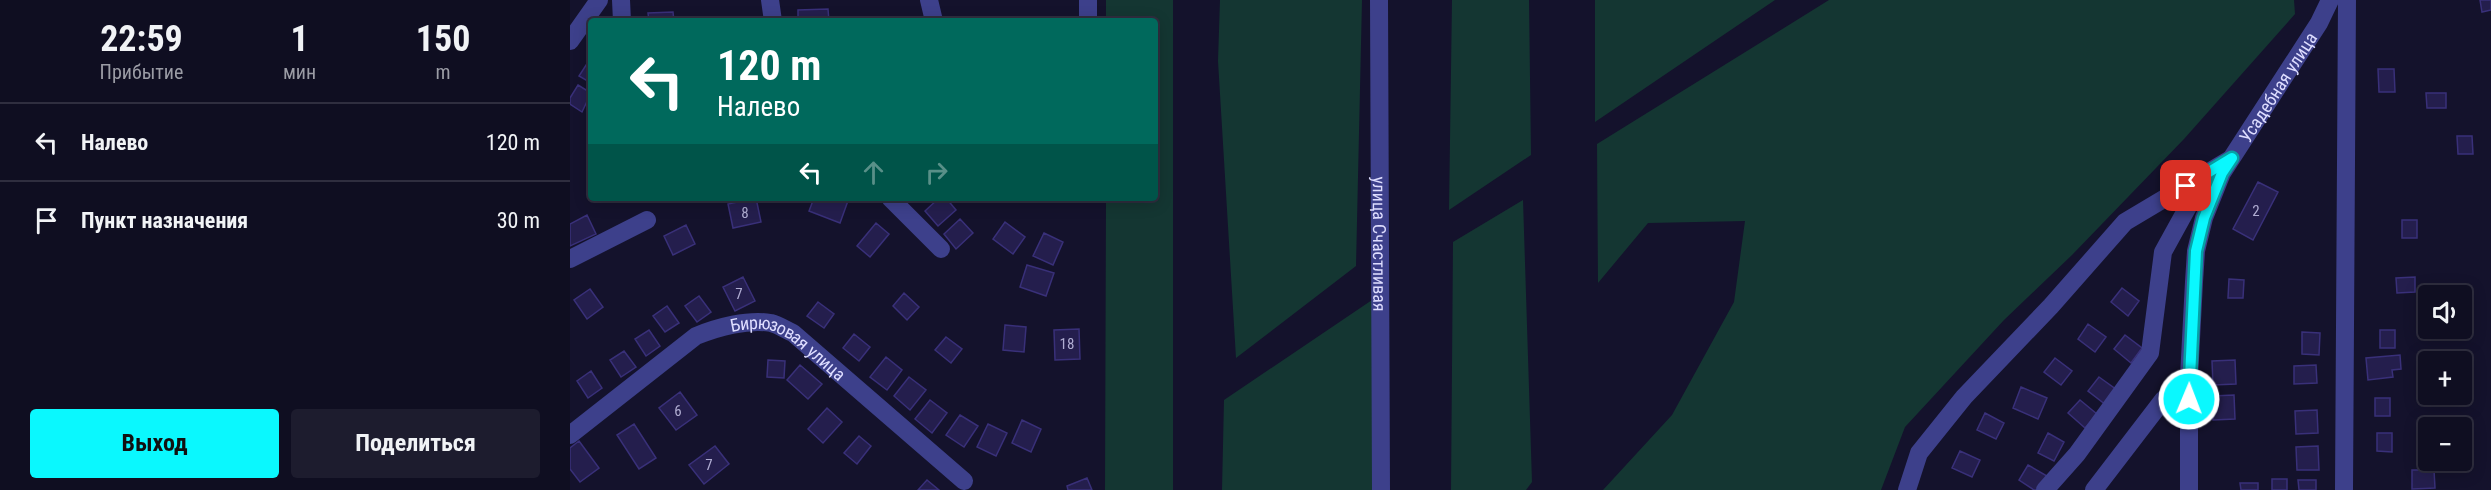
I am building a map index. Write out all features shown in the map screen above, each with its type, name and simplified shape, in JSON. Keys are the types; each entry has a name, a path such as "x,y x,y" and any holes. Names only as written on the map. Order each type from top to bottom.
{"street":[{"path":"570,40 599,0"},
{"path":"621,0 622,18"},
{"path":"770,0 772,18"},
{"path":"929,0 933,18"},
{"path":"1088,0 1088,18"},
{"name":"улица Счастливая","path":"1379,0 1381,490"},
{"name":"Усадебная улица","path":"2189,490 2189,376 2196,251 2204,218 2222,173 2319,22 2330,0"},
{"path":"2344,490 2347,0"},
{"path":"1907,490 1919,453 1964,397 2051,306 2125,222 2232,158"},
{"path":"2045,490 2077,454 2150,353 2163,252 2205,174"},
{"path":"893,201 941,249"},
{"path":"570,260 646,219"},
{"name":"Бирюзовая улица","path":"570,435 696,336 716,328 756,322 773,323 793,333 964,482"},
{"path":"2094,490 2163,400 2189,376"}],"green space":[{"path":"1106,0 1173,0 1173,490 1105,490 1106,201 1158,201 1158,18 1106,18"},
{"path":"1220,0 1362,0 1356,266 1236,358 1218,61"},
{"path":"1452,0 1529,0 1531,155 1449,210"},
{"path":"1595,0 1775,0 1595,122"},
{"path":"1829,0 2294,0 2295,14 2184,139 2072,255 2004,320 1905,427 1881,490 1603,490 1672,415 1734,302 1745,221 1648,223 1598,283 1597,144"},
{"path":"1523,200 1532,482 1526,490 1451,490 1453,242"},
{"path":"1375,298 1372,490 1222,490 1224,400"}],"building":[{"path":"2480,0 2491,0 2491,10 2482,12"},
{"path":"828,9 829,18 798,18 798,10"},
{"path":"673,12 674,18 649,18 648,13"},
{"path":"588,62 588,81 579,76"},
{"path":"2378,69 2394,69 2395,92 2379,92"},
{"path":"578,85 588,91 588,99 582,112 570,104 570,98"},
{"path":"2426,93 2446,93 2446,108 2427,108"},
{"path":"2457,136 2472,136 2473,154 2458,154"},
{"path":"2258,182 2278,192 2253,240 2233,229"},
{"path":"757,201 761,222 733,228 728,204"},
{"path":"813,201 848,201 840,223 809,211"},
{"path":"936,201 948,201 956,210 938,226 925,211"},
{"path":"587,215 596,234 570,246 570,224"},
{"path":"960,219 973,233 956,249 944,234"},
{"path":"2402,220 2417,220 2417,238 2402,238"},
{"path":"1005,222 1025,237 1013,254 993,239"},
{"path":"876,223 889,234 870,257 857,246"},
{"path":"686,225 695,244 673,255 664,236"},
{"path":"1044,233 1063,242 1053,265 1033,256"},
{"path":"1027,265 1054,273 1046,296 1020,287"},
{"path":"743,277 755,301 735,311 723,287"},
{"path":"2415,277 2415,292 2397,293 2396,278"},
{"path":"2229,279 2244,280 2243,298 2228,298"},
{"path":"2122,288 2139,301 2128,316 2111,302"},
{"path":"590,289 603,307 587,319 574,300"},
{"path":"904,293 919,307 907,320 893,306"},
{"path":"699,296 711,312 697,322 685,306"},
{"path":"818,302 834,314 824,328 807,316"},
{"path":"667,306 679,323 665,332 653,316"},
{"path":"2088,324 2106,337 2095,352 2078,339"},
{"path":"1005,325 1026,327 1024,352 1003,350"},
{"path":"1079,329 1080,359 1055,360 1054,330"},
{"path":"649,330 660,346 646,356 635,339"},
{"path":"2380,330 2395,330 2395,348 2380,348"},
{"path":"2302,332 2320,333 2319,355 2302,354"},
{"path":"854,334 870,347 859,361 843,348"},
{"path":"2125,335 2142,348 2131,363 2114,349"},
{"path":"946,337 962,349 951,363 935,350"},
{"path":"624,351 636,367 621,377 610,360"},
{"path":"2400,355 2401,369 2392,370 2393,377 2368,380 2366,358"},
{"path":"886,357 902,370 887,390 870,377"},
{"path":"2055,358 2072,371 2061,385 2044,372"},
{"path":"768,360 785,361 784,378 767,377"},
{"path":"2235,360 2236,384 2213,385 2212,361"},
{"path":"800,365 822,384 808,399 787,380"},
{"path":"2316,365 2317,383 2294,384 2294,366"},
{"path":"591,371 602,388 588,398 577,381"},
{"path":"909,377 926,390 910,410 894,396"},
{"path":"2099,377 2117,390 2106,405 2088,391"},
{"path":"2021,387 2047,398 2038,419 2013,408"},
{"path":"680,392 697,415 676,430 659,408"},
{"path":"2234,395 2235,419 2213,420 2212,396"},
{"path":"2375,398 2390,398 2390,416 2375,416"},
{"path":"930,400 947,413 932,433 915,419"},
{"path":"2080,400 2097,414 2085,428 2068,413"},
{"path":"827,408 842,422 823,443 808,429"},
{"path":"2317,410 2318,433 2296,434 2295,411"},
{"path":"1985,413 2004,423 1996,439 1977,430"},
{"path":"960,415 978,426 964,447 946,435"},
{"path":"1022,420 1041,429 1031,452 1012,443"},
{"path":"634,424 656,458 639,469 617,435"},
{"path":"988,424 1007,433 996,456 977,447"},
{"path":"2048,433 2064,442 2054,461 2038,453"},
{"path":"2377,433 2392,433 2392,452 2377,451"},
{"path":"859,436 871,446 857,464 844,453"},
{"path":"579,441 599,468 580,482 570,469 570,448"},
{"path":"715,446 729,464 704,484 689,465"},
{"path":"2318,446 2319,470 2297,470 2296,447"},
{"path":"1960,451 1980,460 1972,477 1952,468"},
{"path":"2028,465 2047,476 2039,490 2034,490 2019,480"},
{"path":"2412,470 2434,471 2435,488 2412,489"},
{"path":"1087,478 1092,490 1068,490 1067,486"},
{"path":"2272,479 2287,479 2287,490 2272,490"},
{"path":"927,480 939,490 918,490"},
{"path":"2298,480 2316,480 2316,490 2299,490"},
{"path":"2240,483 2258,483 2258,490 2241,490"}],"route":[{"path":"2186,186 2232,158 2222,173 2204,218 2196,251 2189,399"}]}
